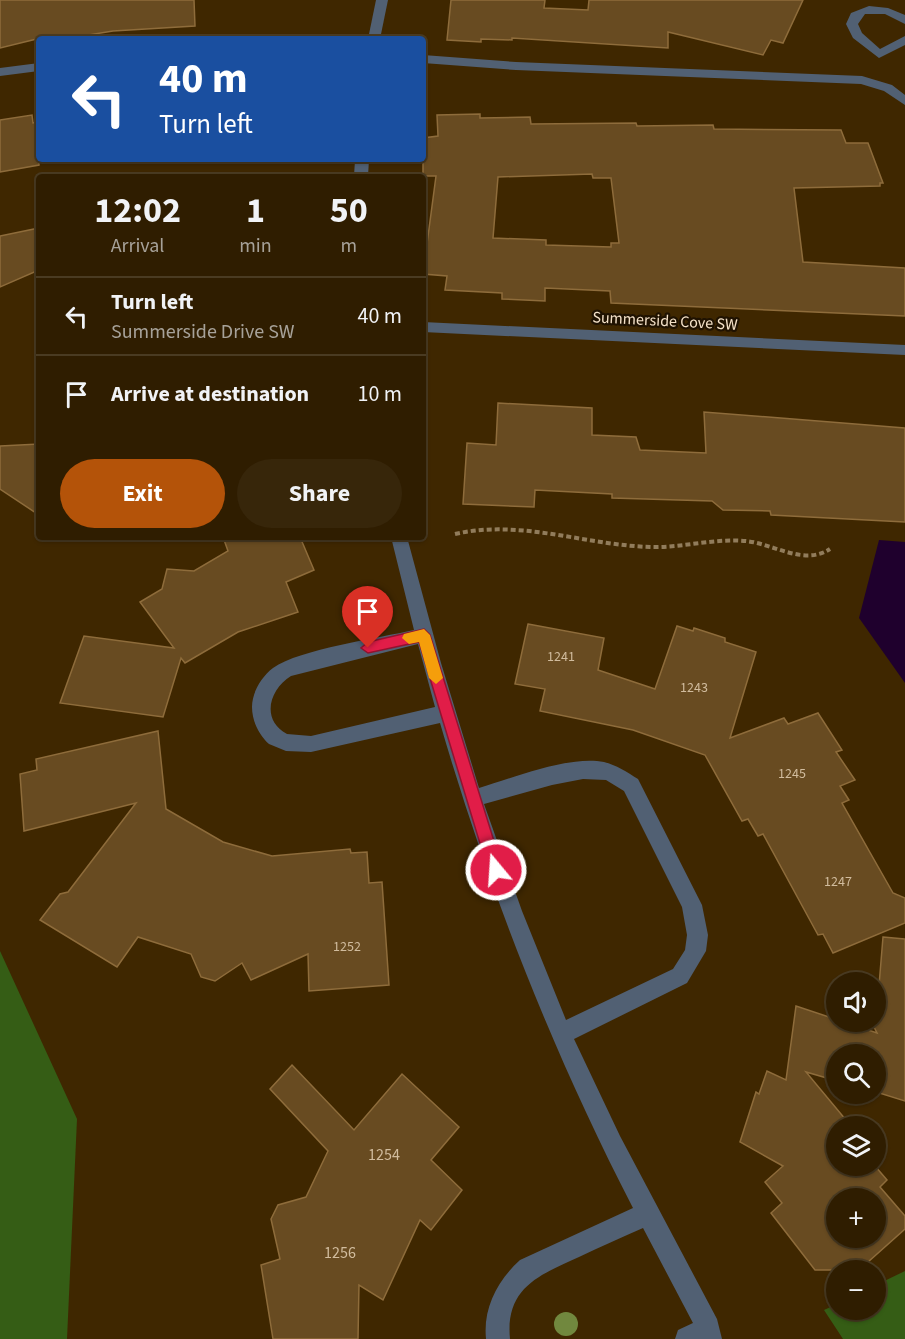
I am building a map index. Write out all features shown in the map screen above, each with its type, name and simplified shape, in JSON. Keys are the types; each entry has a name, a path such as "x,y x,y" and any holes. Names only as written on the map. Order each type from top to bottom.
{"street":[{"path":"375,36 382,0"},
{"path":"905,20 895,14 874,9 857,13 852,24 878,68 905,101"},
{"path":"426,59 496,66 846,79 878,68 905,40"},
{"path":"0,72 36,67"},
{"name":"Summerside Cove SW","path":"426,327 905,350"},
{"path":"400,540 446,713 496,870 561,1034 707,1336"},
{"path":"424,635 284,670 270,681 260,699 262,716 267,729 280,741 295,745 311,744 446,713"},
{"path":"473,798 578,772 598,770 615,774 631,785 692,905 697,925 698,946 692,961 680,976 561,1034"},
{"path":"498,1339 501,1304 513,1281 528,1268 649,1213"}],"path":[{"path":"455,534 523,529 617,545 663,547 744,540 809,556 818,556 830,549"}],"green space":[{"path":"0,951 77,1119 67,1339 0,1339"},
{"path":"905,1271 905,1339 843,1339 831,1320 886,1320 886,1280"}],"shaded area":[{"path":"879,540 905,542 905,683 859,618"}],"building":[{"path":"0,0 194,0 195,26 113,31 82,36 36,36 36,39 0,48"},
{"path":"451,0 545,0 544,8 588,10 589,0 803,0 783,43 771,40 763,55 668,32 668,48 512,38 512,40 481,39 481,42 447,40"},
{"path":"480,114 480,118 530,117 531,124 636,123 637,126 713,125 714,129 841,130 846,143 868,143 883,183 880,183 880,186 794,188 803,262 905,268 905,316 611,303 610,291 545,288 545,301 502,299 502,293 445,290 447,276 426,274 426,251 436,176 423,174 423,162 426,162 426,138 438,136 437,115","holes":["592,174 593,178 611,178 619,243 611,243 611,247 546,245 546,240 493,238 498,177"]},
{"path":"32,115 33,123 36,122 36,162 39,162 39,165 0,172 0,120"},
{"path":"36,229 36,271 0,287 0,236"},
{"path":"498,403 592,408 592,435 636,437 640,450 706,453 704,412 905,428 905,522 771,515 770,511 723,510 712,501 612,498 612,494 535,490 534,507 463,504 467,443 496,445"},
{"path":"36,444 36,513 0,489 0,446"},
{"path":"224,540 301,540 314,570 286,582 298,612 238,632 185,663 181,658 163,717 60,703 84,636 174,648 140,602 162,589 167,569 194,571 228,551"},
{"path":"528,624 604,638 598,670 655,689 677,626 693,631 694,628 725,638 725,642 756,652 730,738 784,718 788,724 818,713 842,750 836,752 855,780 840,786 849,800 842,803 893,893 905,898 905,923 833,953 823,934 818,935 763,834 758,836 748,819 742,821 705,755 633,730 540,711 545,689 515,684"},
{"path":"158,731 166,809 223,842 272,856 350,849 351,853 367,852 369,883 382,882 389,985 309,991 308,954 251,980 242,963 215,981 201,977 191,954 138,937 117,967 40,920 60,894 68,892 136,803 24,831 20,774 37,770 36,759"},
{"path":"883,937 905,939 905,1101 886,1095 886,1044 826,1044 826,1078 806,1072 826,1096 826,1104 833,1104 843,1116 826,1116 826,1176 884,1176 887,1180 881,1188 826,1188 826,1248 884,1248 870,1260 826,1260 826,1270 815,1270 771,1213 782,1203 765,1182 783,1166 740,1142 756,1092 759,1094 767,1071 786,1080 796,1006 826,1016 826,1032 886,1032 886,972 880,972"},
{"path":"292,1065 354,1130 402,1074 459,1127 431,1160 462,1190 431,1230 420,1220 383,1300 359,1285 358,1339 273,1339 261,1265 280,1259 271,1219 278,1205 306,1197 328,1151 270,1089"},
{"path":"886,1194 905,1216 905,1229 886,1246"}],"slow traffic":[{"path":"409,638 424,635 436,678"}],"route":[{"path":"368,648 424,635 446,713 496,870"}]}
